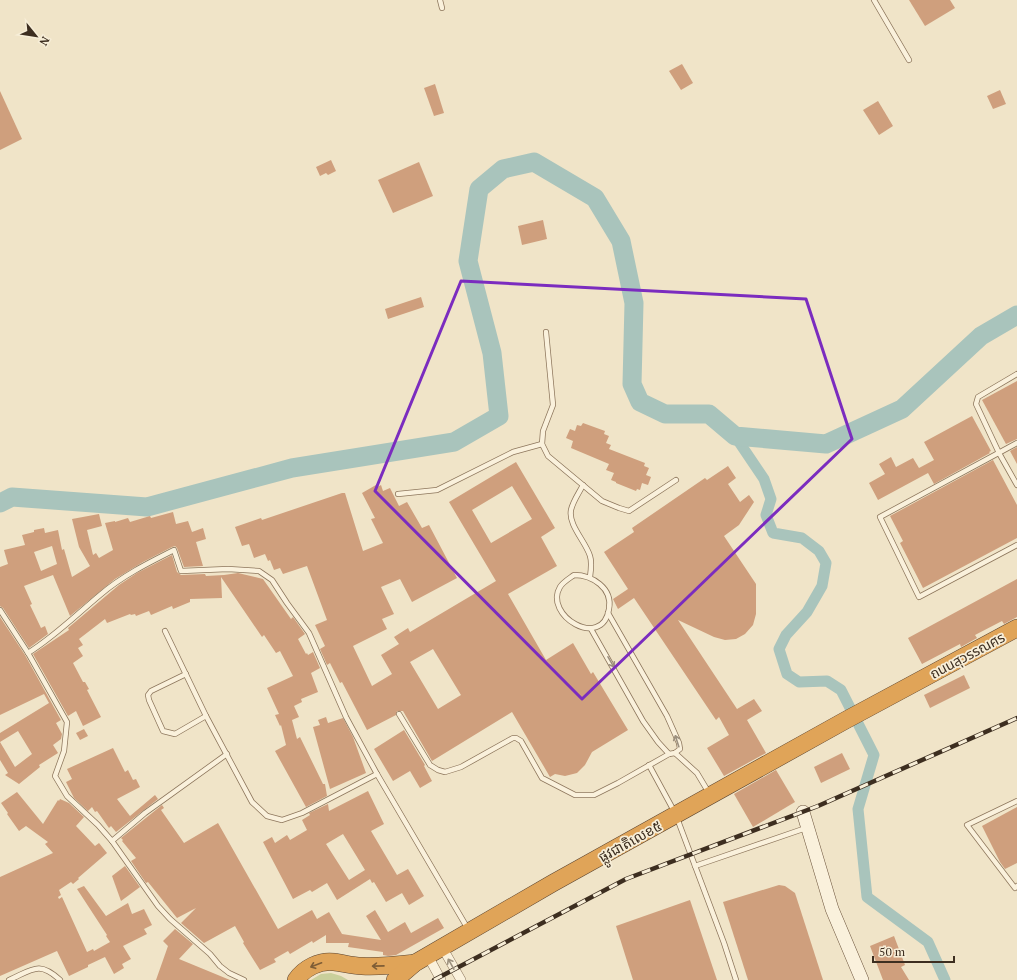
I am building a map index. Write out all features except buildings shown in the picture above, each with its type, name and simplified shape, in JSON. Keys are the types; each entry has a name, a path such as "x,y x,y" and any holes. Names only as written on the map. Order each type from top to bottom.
{"highway":[{"name":"ถนนสุวรรณศร","path":"846,720 1017,628"},
{"name":"ផ្លូវជាតិលេខ៥","path":"395,980 428,955 553,883 846,720"},
{"name":"ផ្លូវជាតិលេខ៥","path":"296,980 306,969 317,964 330,962 359,966 391,966 428,955"},
{"path":"341,964 353,970 362,980"}],"street":[{"path":"803,812 832,909 862,980"},
{"path":"428,955 441,980"},
{"path":"428,955 461,980"}],"lane":[{"path":"440,0 442,8"},
{"path":"874,0 909,60"},
{"path":"546,332 553,405 543,431 542,444 548,456 602,501 629,511 676,480"},
{"path":"1017,374 978,397 976,404 999,453 1017,485"},
{"path":"1017,443 880,517 919,596 1017,545"},
{"path":"398,494 436,490 513,452 542,444"},
{"path":"583,485 574,502 571,512 575,527 590,555 590,577"},
{"path":"28,653 46,642 100,595 132,571 174,550 181,571 228,569 259,571 272,580 287,604 309,633 346,718 377,774 470,932"},
{"path":"574,575 590,577 598,582 608,593 610,605 608,613 605,620 598,626 589,629 573,624 566,618 558,602 560,587 574,575"},
{"path":"0,610 28,653 67,722 64,751 55,776 66,796 98,825 112,841 158,906 170,919 210,954 220,966 244,980"},
{"path":"399,714 430,765 438,770 445,772 461,767 513,738 516,738 521,741 542,778 575,795 594,795 680,749 679,743 667,716 608,613"},
{"path":"591,628 643,721 658,742 669,754"},
{"path":"165,631 206,716 252,802 267,816 282,820 302,813 377,774"},
{"path":"186,674 151,691 148,695 148,700 163,731 175,734 206,716"},
{"path":"675,753 697,773 710,796"},
{"path":"112,841 145,813 227,754"},
{"path":"649,765 676,815 724,943 736,980"},
{"path":"1017,801 967,825 1015,888 1017,886"},
{"path":"695,866 808,827"},
{"path":"10,980 38,967 47,970 60,980"}],"highlighted area":[{"path":"461,281 806,299 852,439 582,699 375,491"}],"green space":[{"path":"331,973 348,980 311,980 321,974"}],"waterway":[{"path":"0,503 12,497 147,507 292,468 454,442 499,416 492,353 468,261 479,189 503,169 534,162 595,198 621,241 634,303 632,384 640,402 665,414 709,414 735,436 826,444 902,409 981,336 1017,315"},
{"path":"735,436 764,479 771,499 766,515 773,533 802,538 819,551 826,563 822,586 807,612 786,635 779,649 787,674 799,682 827,681 841,690 874,755 858,809 867,897 928,942 945,980"}],"railway":[{"path":"434,980 626,879 818,806 1017,718"}]}
